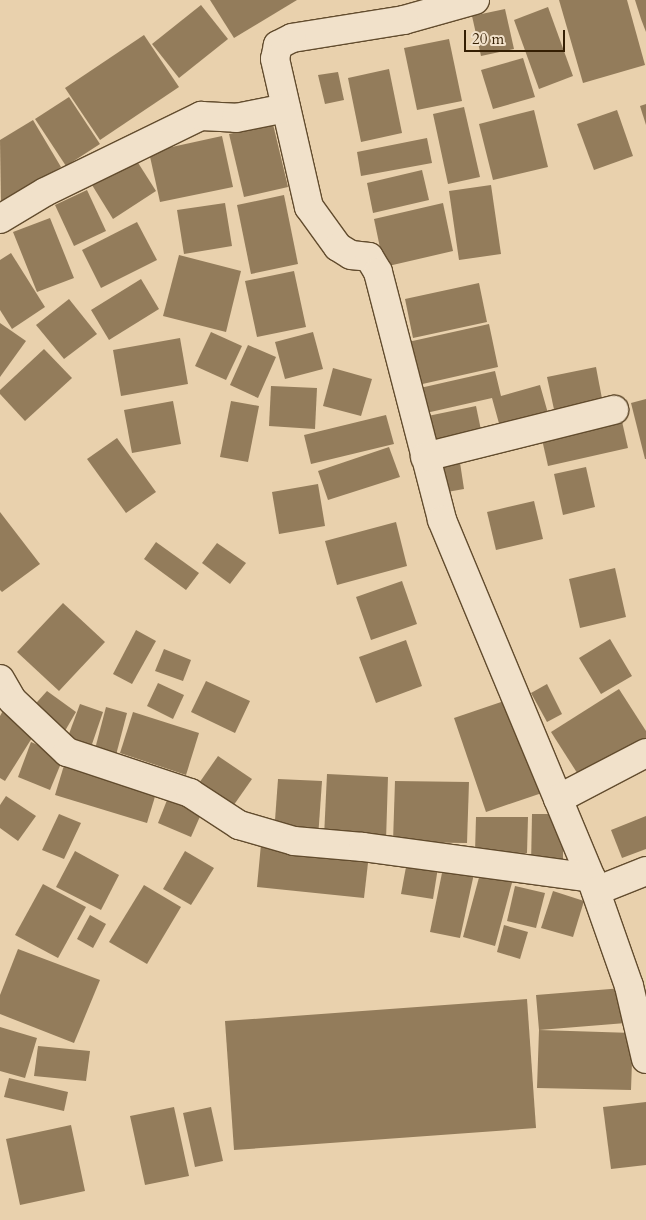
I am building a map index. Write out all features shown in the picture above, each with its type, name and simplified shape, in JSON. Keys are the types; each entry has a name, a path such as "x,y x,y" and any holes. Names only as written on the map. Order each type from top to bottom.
{"street":[{"path":"475,0 404,20 284,41 278,45 275,58 309,207 338,247 351,255 370,257 378,272 442,520 594,885 629,986 646,1059"},
{"path":"0,219 46,192 201,116 236,118 286,108"},
{"path":"425,457 614,410"},
{"path":"0,679 12,700 67,752 190,792 239,825 294,841 363,848 594,885 646,871"},
{"path":"558,799 646,753"}],"building":[{"path":"210,0 297,0 234,38"},
{"path":"559,0 627,0 645,65 583,83"},
{"path":"635,0 646,0 646,32 641,19"},
{"path":"201,5 228,39 179,78 152,44"},
{"path":"548,7 573,76 539,89 514,20"},
{"path":"505,9 514,49 481,56 472,16"},
{"path":"144,35 179,87 100,140 65,88"},
{"path":"449,39 462,101 417,110 404,48"},
{"path":"523,58 535,97 493,109 481,70"},
{"path":"389,69 402,133 361,142 348,78"},
{"path":"338,72 344,100 325,104 318,75"},
{"path":"69,97 100,144 66,166 35,119"},
{"path":"646,104 646,125 640,106"},
{"path":"464,107 480,177 448,184 433,114"},
{"path":"534,110 548,167 493,180 479,124"},
{"path":"617,110 633,156 594,170 577,124"},
{"path":"33,120 61,167 1,203 0,140"},
{"path":"273,124 288,187 244,197 229,134"},
{"path":"222,136 233,187 160,202 149,152"},
{"path":"427,138 432,163 361,176 357,152"},
{"path":"135,158 156,191 113,219 92,185"},
{"path":"422,170 429,200 373,213 367,183"},
{"path":"491,185 501,254 459,260 449,191"},
{"path":"87,190 106,231 74,246 55,205"},
{"path":"284,195 298,264 251,274 237,205"},
{"path":"225,203 232,246 184,254 177,210"},
{"path":"443,203 453,251 384,267 374,219"},
{"path":"50,218 74,278 37,292 13,232"},
{"path":"137,222 157,260 101,288 82,250"},
{"path":"11,253 45,307 12,329 0,310 0,260"},
{"path":"179,255 241,271 226,332 163,316"},
{"path":"294,271 306,327 257,337 245,281"},
{"path":"141,279 159,309 109,340 91,310"},
{"path":"479,283 487,322 413,338 405,299"},
{"path":"69,299 97,334 64,359 36,325"},
{"path":"0,323 26,341 0,377"},
{"path":"489,324 498,367 418,385 408,342"},
{"path":"211,332 242,346 226,380 195,366"},
{"path":"313,332 323,369 285,379 275,342"},
{"path":"180,338 188,384 121,396 113,350"},
{"path":"248,345 276,357 258,398 230,385"},
{"path":"44,349 72,378 25,421 0,394 0,390"},
{"path":"596,367 603,404 555,414 547,377"},
{"path":"333,368 372,379 361,416 323,406"},
{"path":"495,371 501,396 540,385 551,424 503,438 492,398 426,413 420,388"},
{"path":"271,386 317,388 315,429 269,426"},
{"path":"646,399 646,459 645,459 631,403"},
{"path":"173,401 181,444 132,453 124,410"},
{"path":"231,401 259,406 248,462 220,457"},
{"path":"476,406 482,435 429,447 423,417"},
{"path":"386,415 394,444 311,464 304,435"},
{"path":"621,417 628,448 548,466 541,435"},
{"path":"117,438 156,492 126,513 87,459"},
{"path":"389,447 400,477 328,500 318,471"},
{"path":"459,456 464,489 447,492 441,459"},
{"path":"586,467 595,507 563,515 554,474"},
{"path":"318,484 325,526 279,534 272,492"},
{"path":"534,501 543,539 496,550 487,512"},
{"path":"0,512 40,564 2,592 0,590"},
{"path":"396,522 407,566 337,585 325,541"},
{"path":"156,542 199,573 186,590 144,559"},
{"path":"217,543 246,563 230,584 202,563"},
{"path":"615,568 626,617 580,628 569,579"},
{"path":"402,581 417,624 371,640 356,597"},
{"path":"63,603 105,642 59,691 17,652"},
{"path":"136,630 156,641 132,684 113,674"},
{"path":"610,639 632,676 601,694 579,658"},
{"path":"406,640 422,686 376,703 359,657"},
{"path":"164,649 191,660 183,681 155,671"},
{"path":"206,681 250,701 235,733 191,712"},
{"path":"158,683 184,695 173,719 147,706"},
{"path":"547,684 562,714 547,722 531,693"},
{"path":"619,689 646,731 646,738 581,779 551,732"},
{"path":"47,691 76,712 62,736 29,711"},
{"path":"510,699 542,793 486,812 454,718"},
{"path":"80,704 103,712 90,750 66,742"},
{"path":"106,707 127,713 116,755 95,749"},
{"path":"4,709 37,730 5,781 0,778 0,716"},
{"path":"133,712 199,733 186,775 120,753"},
{"path":"31,742 64,756 50,790 18,777"},
{"path":"218,756 252,779 231,809 197,786"},
{"path":"65,762 157,790 147,823 55,795"},
{"path":"327,774 388,777 386,840 324,837"},
{"path":"278,779 322,781 318,838 274,834"},
{"path":"395,781 469,782 467,843 393,842"},
{"path":"171,790 205,805 191,837 158,823"},
{"path":"6,796 36,816 18,841 0,828 0,805"},
{"path":"59,814 81,823 64,859 42,850"},
{"path":"532,814 563,814 563,866 531,866"},
{"path":"646,816 646,849 622,858 611,830"},
{"path":"476,817 528,817 527,853 475,852"},
{"path":"261,844 369,854 364,898 257,887"},
{"path":"75,851 119,875 101,910 56,887"},
{"path":"185,851 214,868 191,905 163,889"},
{"path":"408,856 439,861 433,899 401,894"},
{"path":"444,863 475,869 460,938 430,932"},
{"path":"481,870 513,879 495,946 463,937"},
{"path":"43,884 86,907 58,958 15,935"},
{"path":"144,885 181,907 147,964 109,942"},
{"path":"515,886 545,893 536,928 507,921"},
{"path":"553,891 584,901 573,937 541,928"},
{"path":"90,915 106,924 93,948 77,939"},
{"path":"504,925 528,932 520,959 497,952"},
{"path":"18,949 100,980 74,1043 0,1014 0,995"},
{"path":"623,988 626,1023 539,1030 536,995"},
{"path":"527,999 536,1128 234,1150 225,1021"},
{"path":"0,1027 37,1038 25,1078 0,1071"},
{"path":"539,1030 633,1033 631,1090 537,1088"},
{"path":"38,1046 90,1051 86,1081 34,1076"},
{"path":"9,1078 68,1092 64,1111 4,1097"},
{"path":"646,1102 646,1165 611,1169 603,1107"},
{"path":"174,1107 189,1176 145,1185 130,1116"},
{"path":"211,1107 223,1161 195,1167 183,1113"},
{"path":"71,1125 85,1191 20,1205 6,1139"}]}
